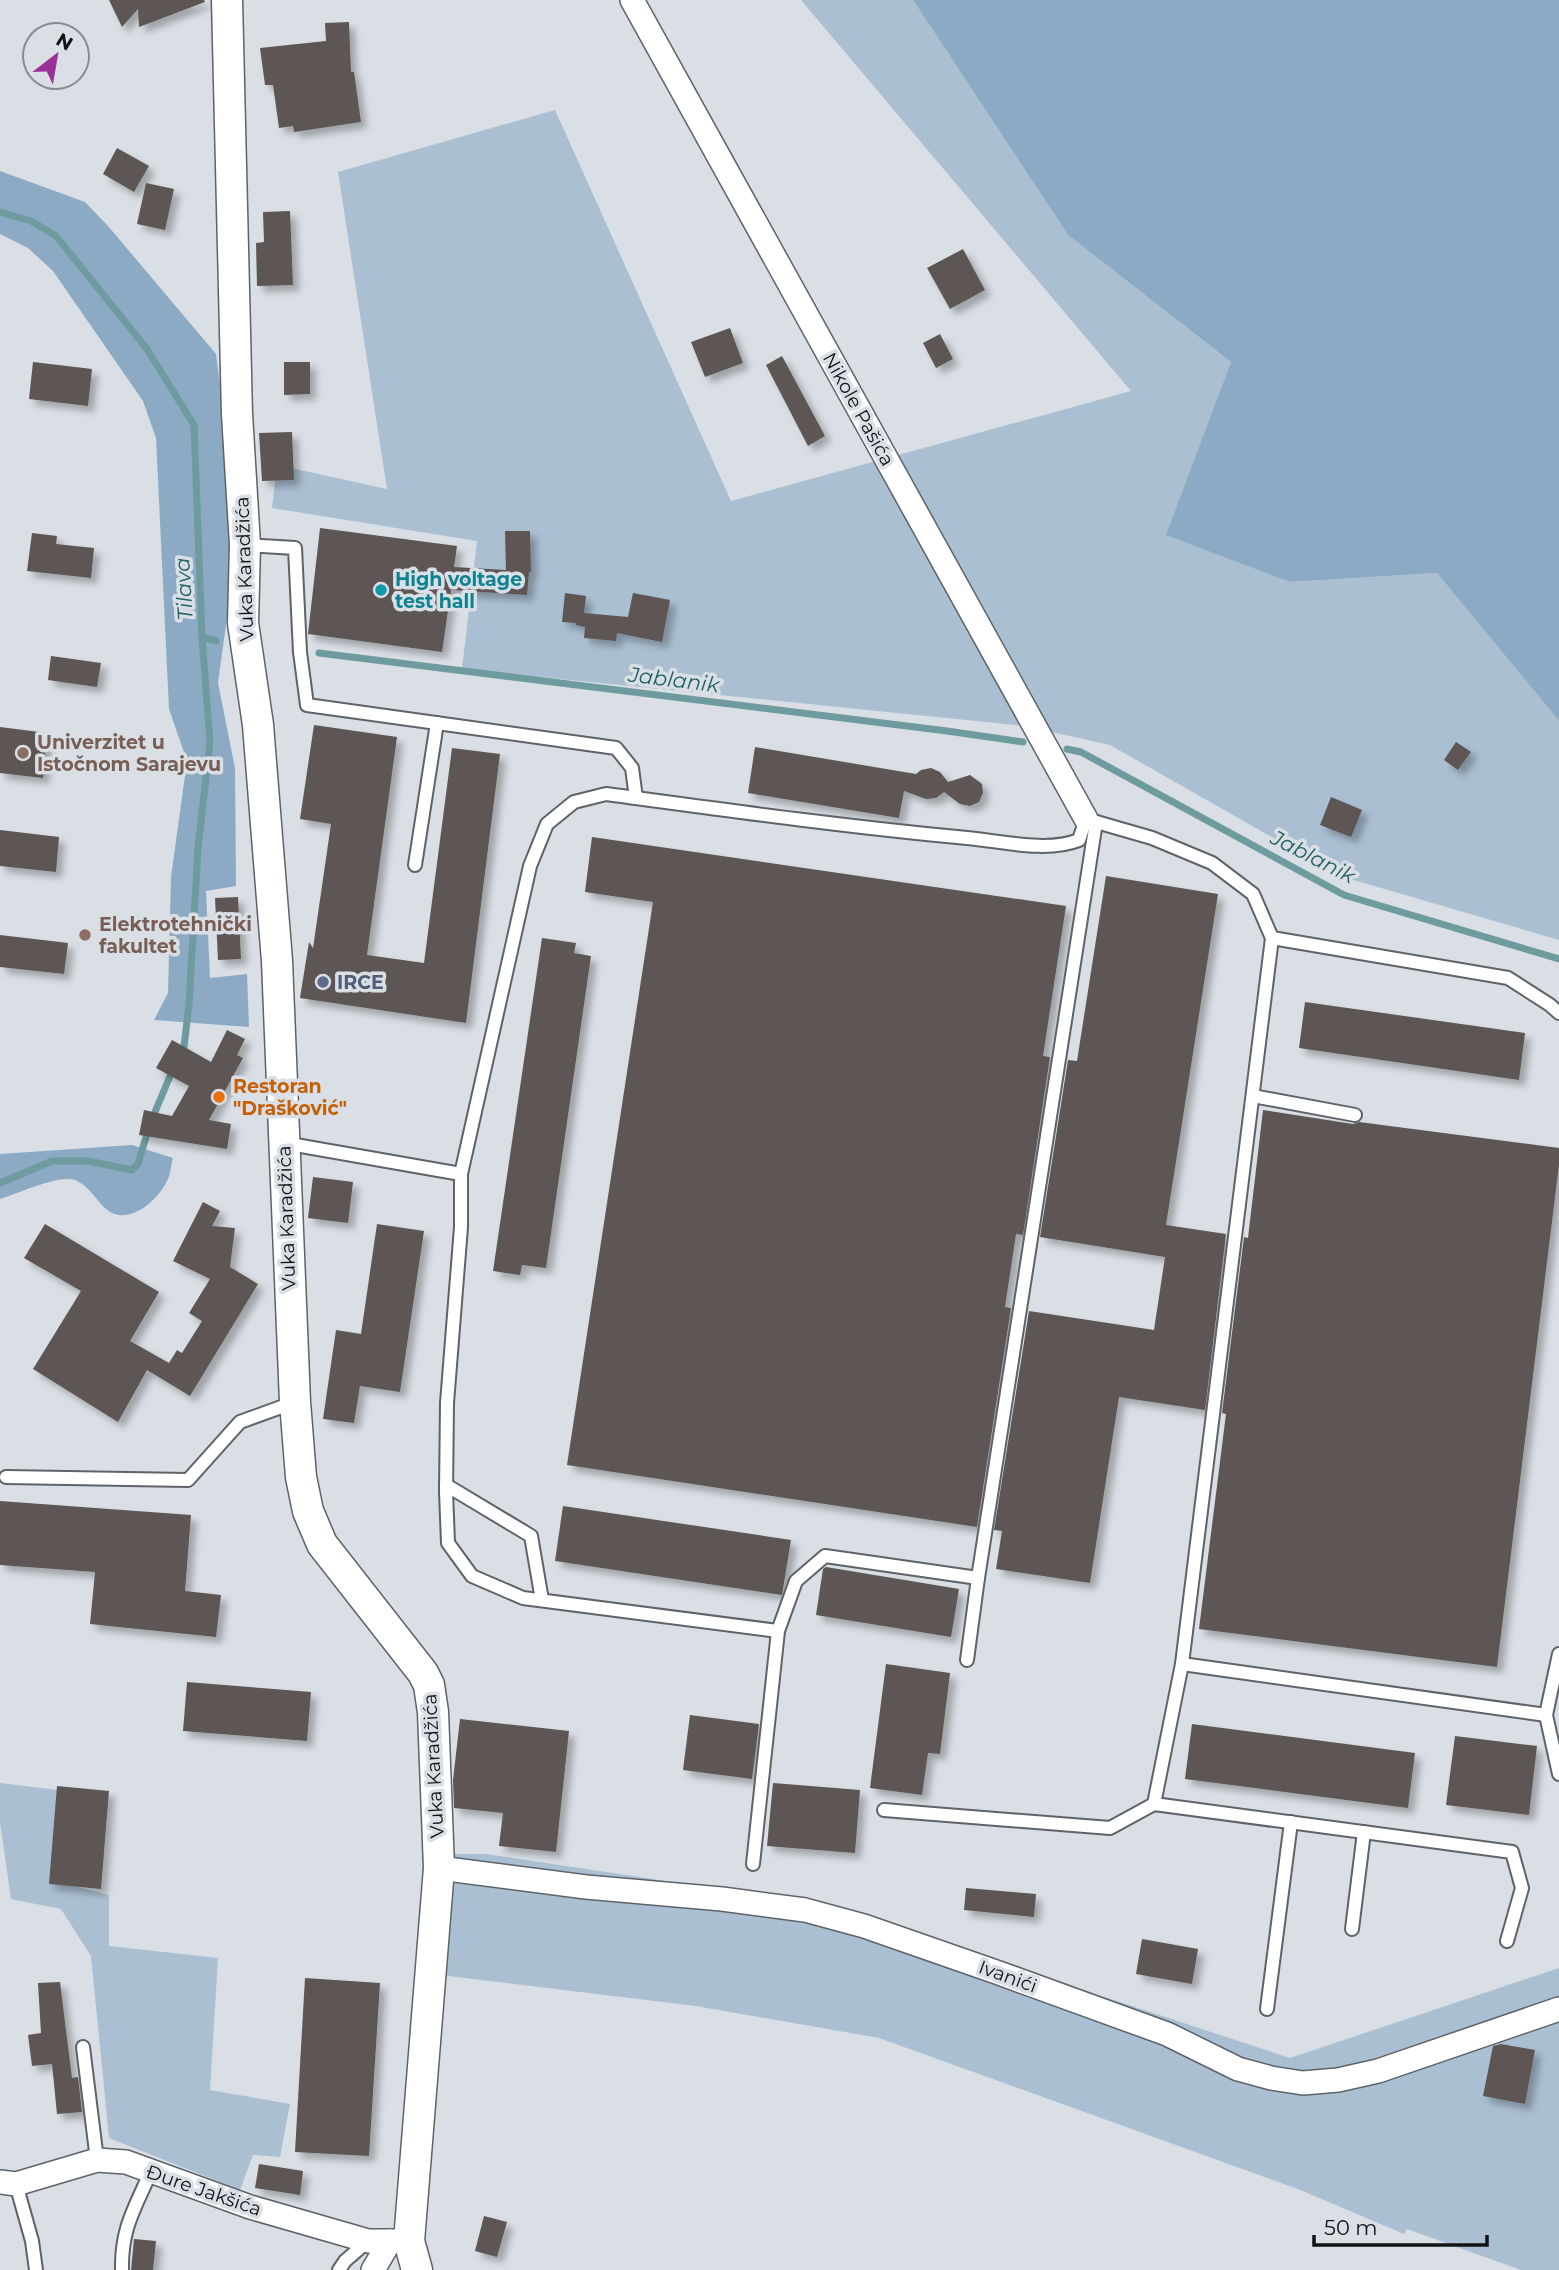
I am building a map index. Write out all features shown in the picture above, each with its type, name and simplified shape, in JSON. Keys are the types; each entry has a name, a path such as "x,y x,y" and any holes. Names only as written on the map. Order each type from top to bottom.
{"street":[{"name":"Vuka Karadžića","path":"227,0 237,414 245,545 243,623 258,725 276,961 295,1402 304,1493 322,1544 414,1659 429,1685 433,1712 439,1868 389,2241 373,2270"},
{"name":"Nikole Pašića","path":"632,0 1091,820"},
{"name":"Ivanići","path":"439,1868 586,1887 722,1899 806,1910 864,1926 1167,2034 1238,2069 1303,2083 1338,2080 1378,2071 1559,2009"},
{"name":"Đure Jakšića","path":"8,2183 97,2160 126,2162 250,2207 389,2241"},
{"name":"Vuka Karadžića","path":"389,2241 417,2270"}],"lane":[{"path":"245,545 295,548 300,652 307,705 616,748 632,768 636,798"},
{"path":"415,865 437,723"},
{"path":"778,1631 523,1598 472,1576 449,1543 446,1485 447,1403 461,1227 461,1174 530,866 547,824 573,802 606,794 924,834 1034,844 1066,845 1079,840 1091,820"},
{"path":"1091,820 1152,838 1212,863 1253,894 1272,938 1182,1664 1154,1804"},
{"path":"967,1660 1091,820"},
{"path":"1272,938 1507,978 1559,1013"},
{"path":"1253,1096 1355,1115"},
{"path":"283,1143 461,1174"},
{"path":"6,1477 188,1480 240,1422 295,1402"},
{"path":"446,1485 531,1536 542,1601"},
{"path":"752,1864 778,1631 796,1581 825,1556 978,1578"},
{"path":"1559,1654 1546,1715 1559,1774"},
{"path":"1182,1664 1546,1715"},
{"path":"884,1810 1110,1828 1154,1804 1512,1852 1522,1888 1507,1941"},
{"path":"1267,2009 1291,1822"},
{"path":"1352,1929 1364,1832"},
{"path":"83,2048 97,2160"},
{"path":"122,2270 121,2245 129,2218 151,2171"},
{"path":"8,2183 32,2241 36,2270"},
{"path":"339,2270 345,2262 389,2241"}],"shaded area":[{"path":"801,0 913,0 1068,235 1231,362 1167,535 1290,582 1437,573 1559,721 1559,940 1340,876 1110,745 1025,726 462,669 477,541 272,508 277,465 387,489 338,172 555,110 731,501 1131,391"},
{"path":"913,0 1559,0 1559,721 1437,573 1290,582 1166,535 1231,362 1068,235"},
{"path":"0,171 85,202 216,354 229,454 234,566 218,683 235,768 236,886 206,891 210,978 247,974 249,1027 154,1020 168,993 171,877 187,761 169,709 156,438 143,401 53,271 28,248 0,234"},
{"path":"132,1145 173,1158 164,1187 150,1203 132,1214 114,1214 79,1182 68,1179 43,1184 0,1199 0,1154"},
{"path":"0,1783 75,1792 70,1885 109,1895 109,1946 218,1958 210,2090 290,2104 280,2157 253,2155 240,2190 109,2138 91,1956 61,1909 11,1899 0,1822"},
{"path":"431,1854 486,1854 825,1905 1290,2058 1559,1968 1559,2270 1521,2270 1407,2229 1404,2234 1298,2189 879,2038 696,2006 424,1973"}],"building":[{"path":"109,0 205,2 139,27 138,9 122,27"},
{"path":"349,22 351,72 354,72 361,122 294,132 293,126 279,128 273,85 265,85 260,48 326,41 325,23"},
{"path":"117,148 149,166 134,192 103,174"},
{"path":"146,183 174,189 165,230 137,224"},
{"path":"290,211 293,285 257,286 256,243 264,242 263,212"},
{"path":"963,249 985,290 950,309 927,268"},
{"path":"730,328 743,363 705,377 691,342"},
{"path":"940,334 953,359 936,368 923,343"},
{"path":"782,356 825,436 808,446 766,365"},
{"path":"33,362 92,369 88,406 29,399"},
{"path":"284,362 310,362 310,394 284,395"},
{"path":"292,432 294,480 262,481 259,433"},
{"name":"High voltage test hall","path":"320,528 457,546 454,567 506,570 505,531 530,531 531,572 527,595 451,590 442,652 308,634"},
{"path":"32,533 57,536 56,544 94,548 91,578 27,571"},
{"path":"565,593 586,596 584,613 628,617 633,593 670,600 662,642 617,633 616,641 584,638 585,627 562,622"},
{"path":"51,656 101,663 97,687 48,680"},
{"path":"314,725 397,737 367,955 424,963 452,748 500,754 466,1023 300,998 309,942 313,948 331,824 300,819"},
{"name":"Univerzitet u Istočnom Sarajevu","path":"0,727 47,733 43,778 0,773"},
{"path":"1456,742 1471,752 1458,770 1444,760"},
{"path":"755,747 916,774 931,768 940,772 948,782 970,775 982,784 983,793 979,802 970,806 960,804 944,792 936,798 926,799 904,791 899,818 748,793"},
{"path":"1331,797 1362,810 1351,837 1320,825"},
{"path":"0,830 59,837 56,872 0,866"},
{"path":"592,837 1066,906 1043,1056 1050,1057 1023,1235 1016,1234 1005,1307 1011,1308 977,1527 567,1465 653,902 585,892"},
{"path":"1106,876 1218,894 1166,1225 1226,1234 1205,1410 1119,1397 1090,1583 996,1569 1002,1531 994,1530 1029,1311 1154,1330 1165,1257 1040,1237 1068,1060 1077,1061"},
{"path":"238,897 241,959 218,960 215,898"},
{"name":"Elektrotehnički fakultet","path":"0,935 68,943 64,974 0,967"},
{"path":"542,938 576,943 574,953 591,956 546,1268 522,1265 520,1275 493,1271"},
{"path":"1305,1002 1525,1033 1519,1080 1299,1048"},
{"path":"227,1030 245,1039 237,1055 243,1058 209,1120 231,1124 227,1149 139,1135 144,1110 172,1116 189,1086 156,1068 172,1040 211,1062"},
{"path":"1263,1110 1353,1124 1359,1122 1559,1148 1497,1667 1199,1629 1226,1414 1222,1413 1244,1237 1248,1238"},
{"path":"313,1177 353,1182 348,1223 308,1218"},
{"path":"203,1202 220,1211 212,1226 235,1228 230,1267 258,1284 190,1396 147,1370 118,1422 33,1369 81,1291 24,1258 45,1224 159,1292 130,1341 169,1363 177,1350 182,1353 202,1321 189,1313 210,1279 173,1261"},
{"path":"377,1224 424,1231 400,1392 360,1386 354,1423 323,1419 336,1330 361,1334"},
{"path":"0,1501 191,1515 185,1591 221,1595 216,1637 90,1624 95,1572 0,1565"},
{"path":"563,1506 791,1540 782,1595 555,1561"},
{"path":"826,1567 959,1589 951,1637 816,1615 823,1569"},
{"path":"886,1664 950,1673 940,1754 928,1753 922,1795 870,1788"},
{"path":"187,1682 311,1692 307,1741 183,1731"},
{"path":"690,1715 759,1724 752,1779 683,1770"},
{"path":"460,1719 569,1731 556,1852 499,1846 503,1813 454,1808 453,1780"},
{"path":"1192,1724 1415,1753 1408,1808 1185,1779"},
{"path":"1455,1736 1537,1746 1529,1815 1446,1805"},
{"path":"773,1783 860,1790 855,1853 767,1846"},
{"path":"57,1786 109,1791 101,1889 49,1884"},
{"path":"966,1888 1036,1894 1034,1917 964,1910"},
{"path":"1142,1939 1198,1949 1192,1984 1136,1974"},
{"path":"305,1978 380,1983 369,2156 295,2152"},
{"path":"60,1982 72,2078 78,2077 82,2112 57,2114 52,2064 32,2066 28,2035 41,2033 38,1983"},
{"path":"1501,2044 1535,2050 1525,2104 1483,2096 1493,2046"},
{"path":"259,2164 303,2171 300,2195 255,2188"},
{"path":"484,2216 507,2222 497,2257 475,2251"},
{"path":"134,2239 156,2241 153,2270 131,2270"}],"waterway":[{"name":"Tilava","path":"0,212 31,221 56,236 147,349 194,425 202,637 210,742 198,848 184,1047"},
{"name":"Jablanik","path":"202,637 216,641"},
{"name":"Jablanik","path":"319,653 1023,742"},
{"name":"Jablanik","path":"1067,749 1081,752 1344,895 1559,959"},
{"name":"Tilava","path":"155,1112 170,1076"},
{"name":"Tilava","path":"0,1183 52,1161 88,1161 132,1170 138,1164 146,1137"}],"place":[{"name":"High voltage test hall","path":"381,590"},
{"name":"Univerzitet u Istočnom Sarajevu","path":"23,753"},
{"name":"Elektrotehnički fakultet","path":"85,935"},
{"name":"IRCE","path":"323,982"},
{"name":"Restoran \"Drašković\"","path":"219,1097"}]}
